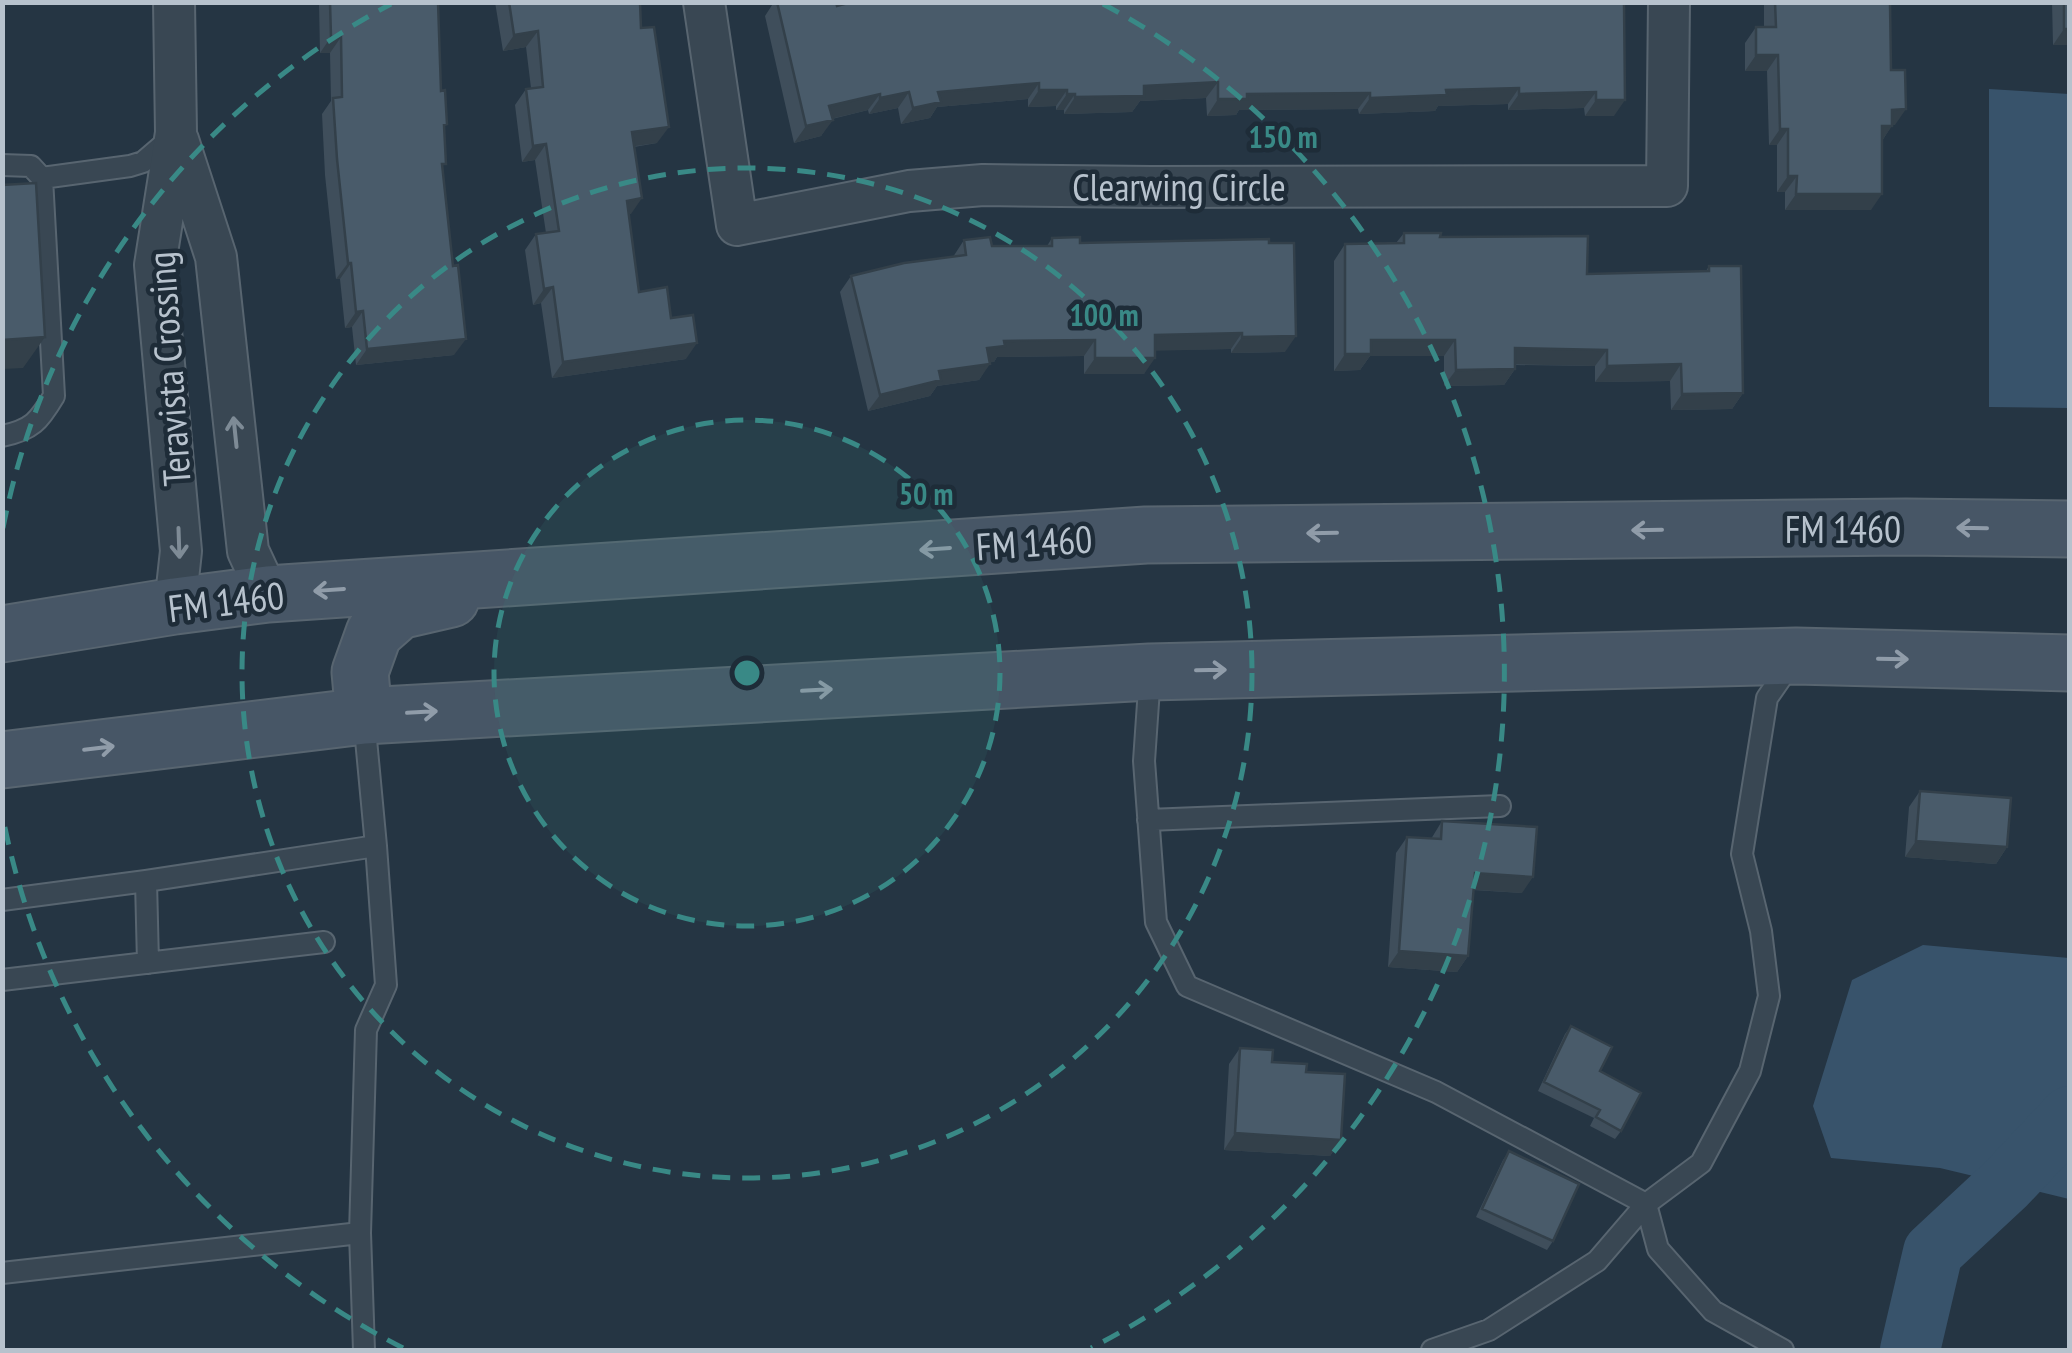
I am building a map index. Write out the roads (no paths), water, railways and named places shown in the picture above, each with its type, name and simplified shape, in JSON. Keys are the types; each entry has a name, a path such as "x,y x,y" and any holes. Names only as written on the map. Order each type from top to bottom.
{"main road":[{"name":"FM 1460","path":"23,620 114,616 268,594 1146,535 2070,528"},
{"path":"364,716 360,672 374,633 399,611 566,575"},
{"path":"2,760 364,716 1150,672 1796,656 2070,663"}],"street":[{"name":"Teravista Crossing","path":"174,2 176,134 155,264 181,551 175,606"},
{"name":"Clearwing Circle","path":"704,2 736,224 909,191 984,185 1666,186 1669,2"},
{"name":"Teravista Crossing","path":"176,134 216,257 248,551 268,594"}],"lane":[{"path":"37,187 144,162 176,134"},
{"path":"2,165 31,166 37,187 54,396 41,418 22,432 2,436"},
{"path":"1432,1350 1489,1330 1596,1261 1646,1204 1701,1163 1750,1070 1770,996 1761,931 1742,854 1767,698 1796,656"},
{"path":"1150,672 1144,761 1156,922 1188,986 1436,1092 1646,1204 1658,1249 1712,1311 1783,1350"},
{"path":"364,716 386,985 366,1030 360,1233 364,1350"},
{"path":"1148,820 1500,806"},
{"path":"2,900 376,846"},
{"path":"146,881 148,963"},
{"path":"2,980 324,942"},
{"path":"2,1273 360,1233"}],"water":[{"path":"1989,89 2069,94 2069,408 1989,407"},
{"path":"1923,945 2069,958 2069,1199 1940,1168 1831,1158 1813,1106 1852,980"}],"waterway":[{"path":"1910,1350 1933,1252 2006,1184 2070,1116"}]}
